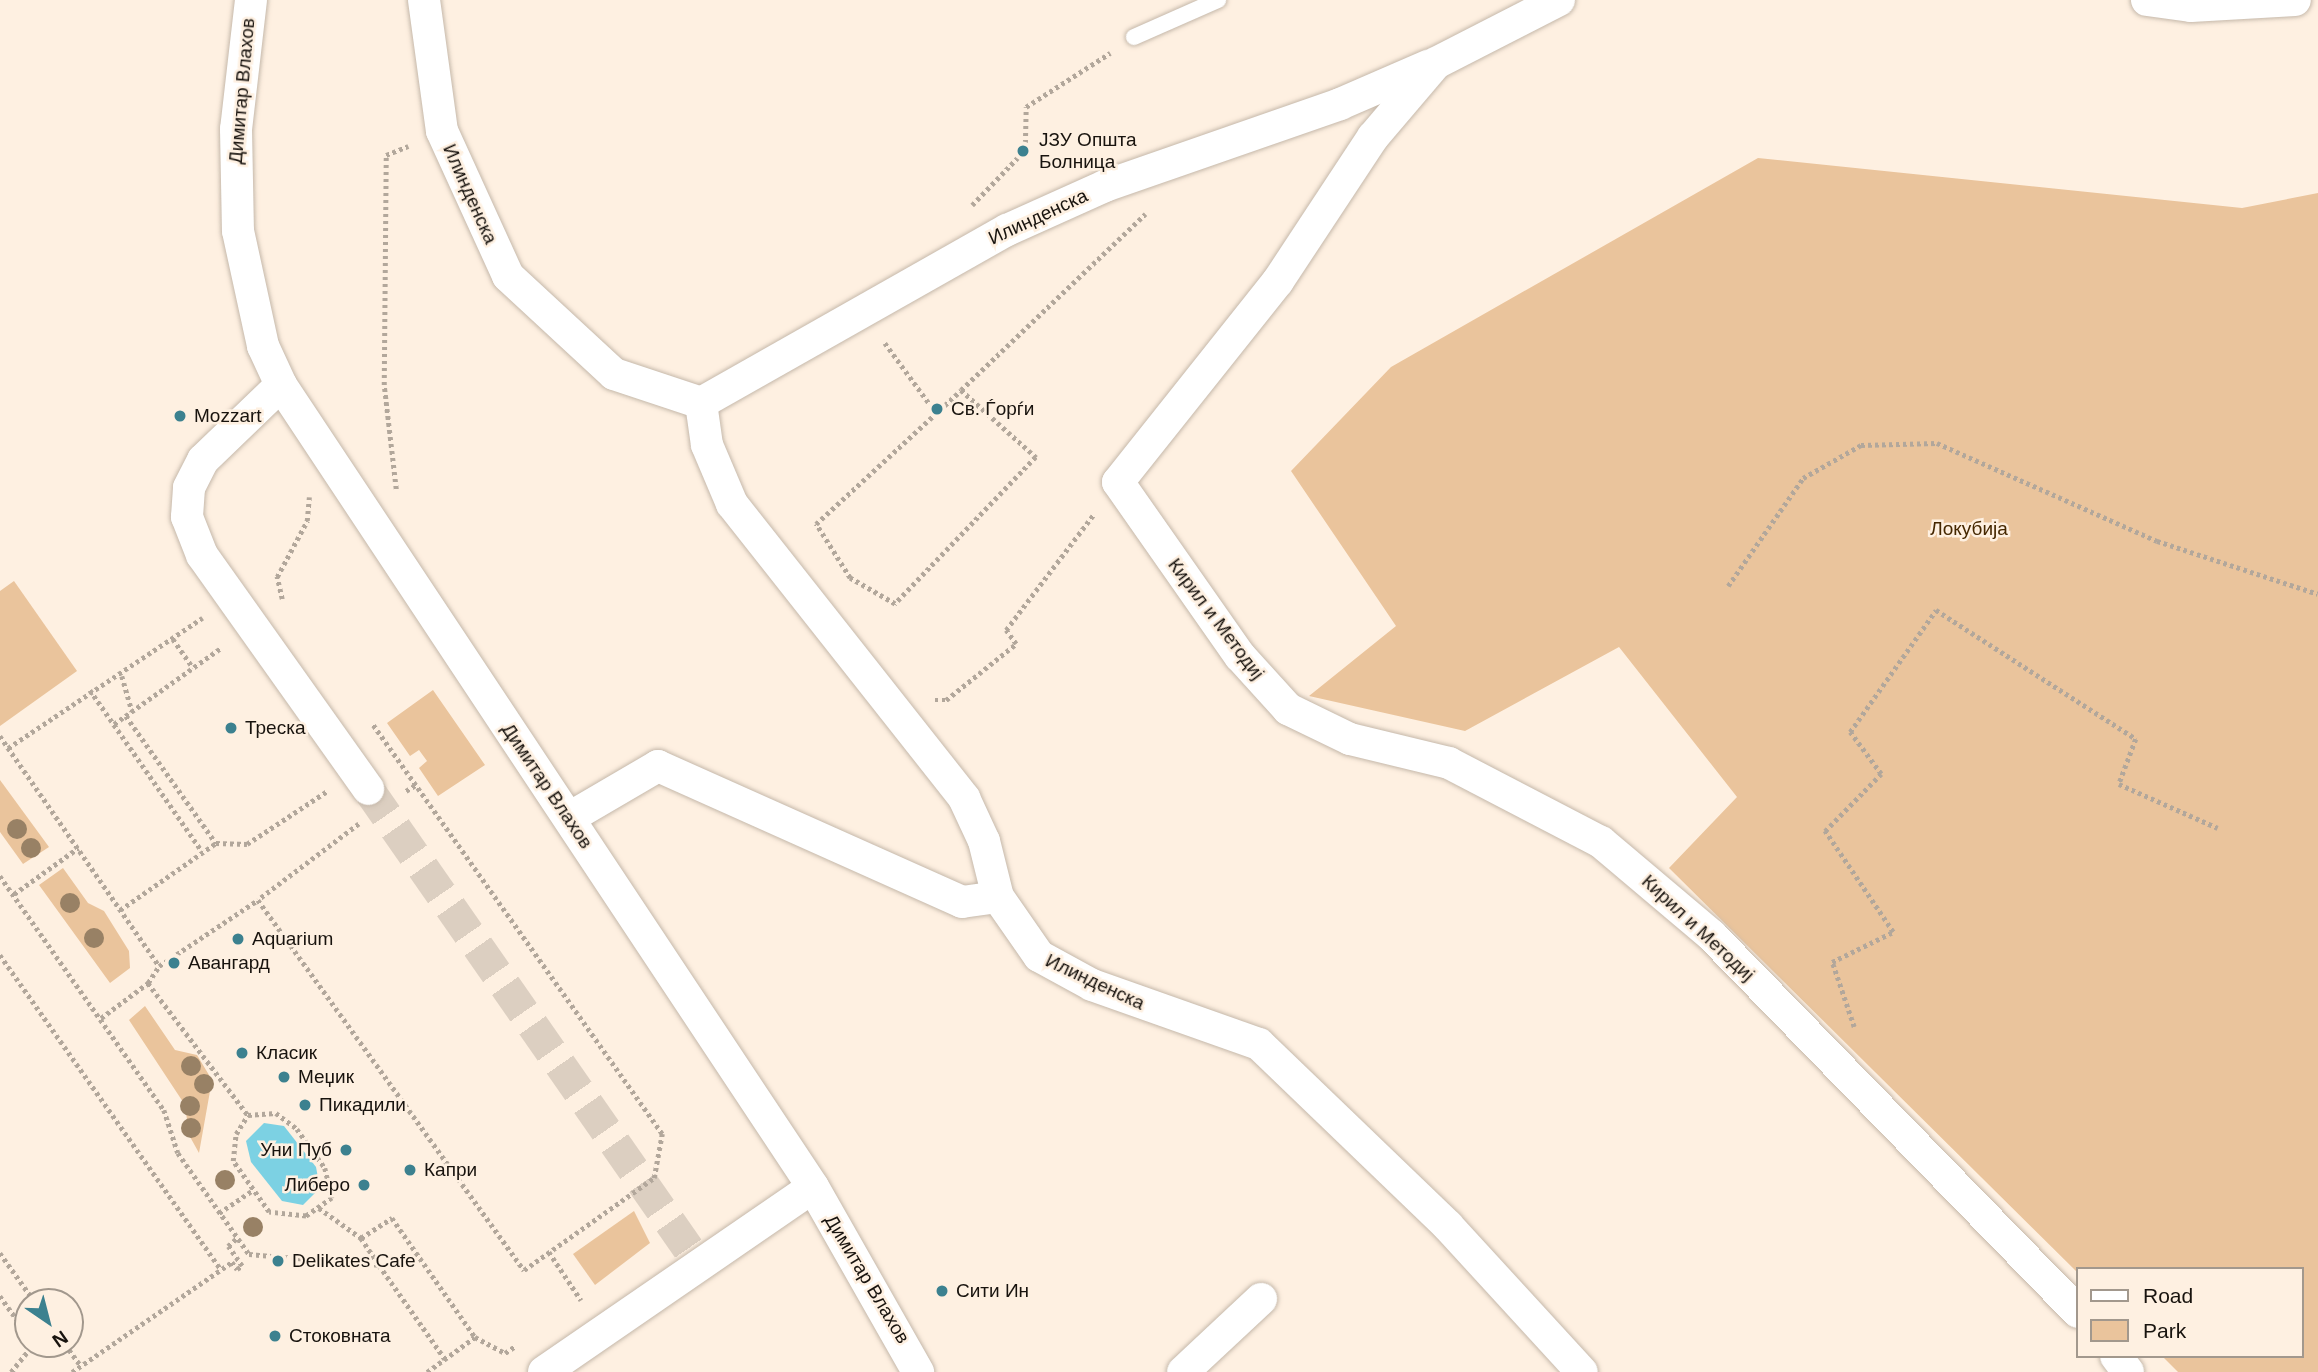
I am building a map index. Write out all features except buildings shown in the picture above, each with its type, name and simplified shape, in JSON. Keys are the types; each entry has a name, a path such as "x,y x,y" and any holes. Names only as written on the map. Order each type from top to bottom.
{"street":[{"name":"Димитар Влахов","path":"251,0 236,129 238,231 262,346 281,386 813,1187 918,1372"},
{"name":"Илинденска","path":"424,0 442,131 508,276 531,301 614,374 701,403 1007,230 1105,186 1340,104 1436,63"},
{"path":"1118,482 1278,281 1373,137 1436,63 1559,0"},
{"path":"2147,0 2191,5 2295,0"},
{"path":"281,386 203,460 189,488 193,537 372,795"},
{"name":"Илинденска","path":"701,403 707,445 732,505 964,798 984,841 998,897 1039,956 1092,985 1259,1044 1448,1226 1582,1372"},
{"name":"Кирил и Методиј","path":"1118,482 1240,656 1288,709 1350,739 1450,763 1601,842 1711,935 2076,1310"},
{"path":"569,818 658,766 962,902 998,897"},
{"path":"544,1372 813,1187"},
{"path":"1183,1372 1261,1298"}],"lane":[{"path":"1134,37 1198,4 1218,0"}],"path":[{"path":"971,205 1025,150 1026,107 1134,37"},
{"path":"377,529 398,510 384,385 386,155 442,131"},
{"path":"961,390 1036,457 895,604 850,578 816,524 934,410 961,390 1157,208"},
{"path":"880,336 934,410"},
{"path":"1728,586 1803,478 1861,445 1937,443 2158,541 2318,594"},
{"path":"900,717 921,699 946,700 1016,644 1006,630 1118,482"},
{"path":"288,607 277,577 307,521 310,490"},
{"path":"8,748 90,690 122,676 232,596"},
{"path":"1857,1036 1832,962 1893,932 1825,831 1881,774 1850,732 1936,610 2136,739 2119,785 2217,828"},
{"path":"114,724 252,625"},
{"path":"173,639 193,668"},
{"path":"122,676 132,712"},
{"path":"90,690 202,851"},
{"path":"258,900 524,1270 654,1178 662,1134 417,784 363,714"},
{"path":"126,716 216,843"},
{"path":"0,736 159,966"},
{"path":"120,910 216,843 247,844 372,795 417,784"},
{"path":"100,1018 148,983 159,966 258,900 372,795"},
{"path":"14,894 78,848"},
{"path":"0,876 164,1110 178,1153 248,1254 379,1265"},
{"path":"0,955 221,1269"},
{"path":"148,983 248,1115"},
{"path":"276,1114 297,1129 325,1168 332,1198 306,1216 269,1212 233,1161 236,1134 248,1115 276,1114"},
{"path":"219,1213 253,1190"},
{"path":"319,1208 361,1238 446,1359"},
{"path":"361,1238 392,1218 475,1337 505,1353 527,1338"},
{"path":"72,1372 232,1262 237,1269 242,1266 228,1246 236,1239"},
{"path":"549,1252 582,1300 571,1308"},
{"path":"0,1253 25,1288"},
{"path":"0,1296 14,1316"},
{"path":"426,1372 475,1337"},
{"path":"11,1372 22,1358"},
{"path":"75,1358 81,1366"}],"green space":[{"name":"Локубија","path":"1758,158 2242,208 2318,193 2318,1372 2178,1372 2164,1358 2304,1358 2304,1267 2076,1267 2076,1271 1669,868 1737,797 1619,647 1465,731 1309,696 1396,626 1291,471 1391,367"},
{"path":"14,581 77,671 0,726 0,591"},
{"path":"433,690 485,765 438,796 419,768 427,761 419,750 410,756 387,723"},
{"path":"0,780 49,847 23,864 0,832"},
{"path":"63,868 88,903 104,911 129,951 130,968 110,983 39,885"},
{"path":"145,1006 175,1050 197,1055 212,1080 199,1153 189,1135 185,1105 129,1020"},
{"path":"634,1211 650,1243 595,1285 573,1254"}],"water":[{"path":"264,1123 284,1126 316,1167 320,1188 303,1205 282,1201 251,1162 246,1141"}],"tunnel":[{"path":"368,789 699,1264"}],"place":[{"name":"ЈЗУ Општа Болница","path":"1023,151"},
{"name":"Св. Ѓорѓи","path":"937,409"},
{"name":"Mozzart","path":"180,416"},
{"name":"Треска","path":"231,728"},
{"name":"Aquarium","path":"238,939"},
{"name":"Авангард","path":"174,963"},
{"name":"Класик","path":"242,1053"},
{"name":"Меџик","path":"284,1077"},
{"name":"Пикадили","path":"305,1105"},
{"name":"Уни Пуб","path":"346,1150"},
{"name":"Капри","path":"410,1170"},
{"name":"Либеро","path":"364,1185"},
{"name":"Delikates Cafe","path":"278,1261"},
{"name":"Сити Ин","path":"942,1291"},
{"name":"Стоковната","path":"275,1336"}]}
